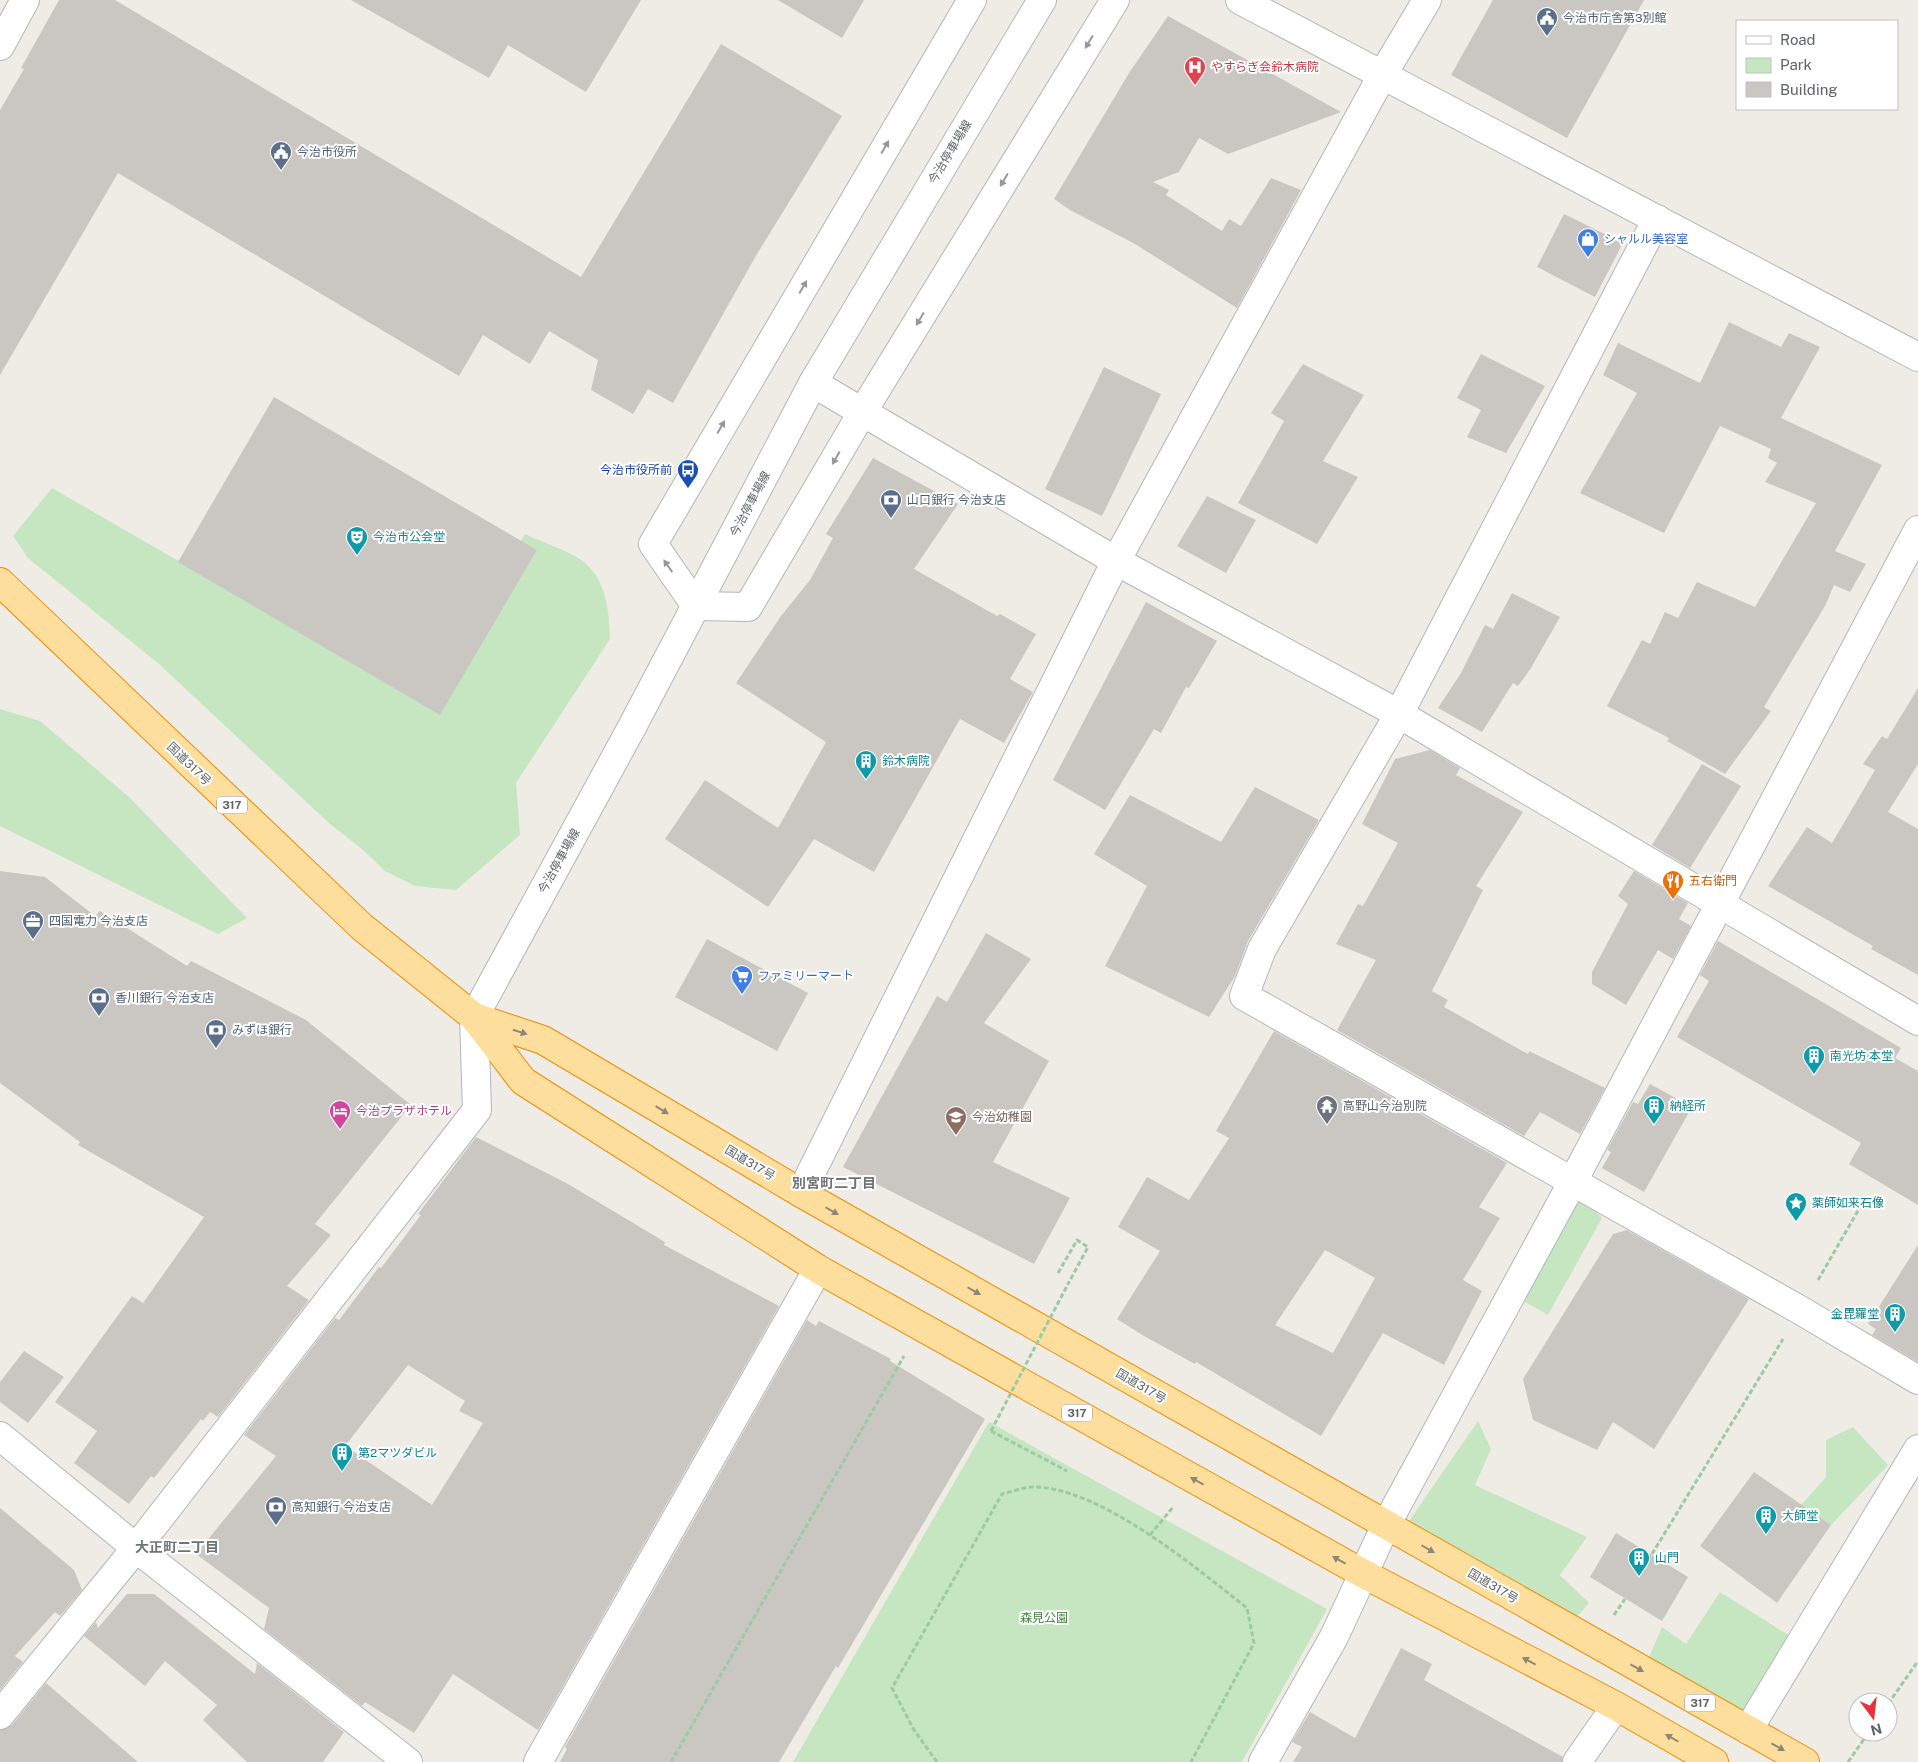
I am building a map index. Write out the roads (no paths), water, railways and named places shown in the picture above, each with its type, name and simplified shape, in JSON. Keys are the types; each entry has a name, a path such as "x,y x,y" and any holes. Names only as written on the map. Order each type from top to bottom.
{"highway":[{"name":"国道317号","path":"0,582 362,926 474,1017 523,1080 818,1269 1364,1574 1616,1706 1714,1762"},
{"name":"国道317号","path":"474,1017 543,1040 801,1193 1805,1762"}],"street":[{"path":"0,46 25,0"},
{"path":"972,0 652,544 696,606 748,607 863,411 1115,0"},
{"name":"今治停車場線","path":"474,1017 696,606 813,383 1042,0"},
{"path":"1240,0 1918,357"},
{"path":"801,1193 1116,561 1383,74 1427,0"},
{"path":"1656,219 1399,714 1262,949 1244,996 1572,1183 1800,1310 1918,1380"},
{"path":"813,383 1116,561 1399,714 1918,1021"},
{"path":"1263,1762 1334,1637 1386,1525 1572,1183 1918,530"},
{"path":"0,1715 136,1548 477,1110 474,1017"},
{"path":"538,1762 818,1269"},
{"path":"0,1436 136,1548 408,1762"},
{"path":"1748,1730 1918,1449"},
{"path":"1577,1762 1616,1706"}],"place":[{"name":"今治市庁舎第3別館","path":"1547,37"},
{"name":"やすらぎ会鈴木病院","path":"1195,86"},
{"name":"今治市役所","path":"281,171"},
{"name":"シャルル美容室","path":"1588,258"},
{"name":"今治市役所前","path":"688,489"},
{"name":"山口銀行 今治支店","path":"891,519"},
{"name":"今治市公会堂","path":"357,556"},
{"name":"鈴木病院","path":"866,780"},
{"name":"五右衛門","path":"1673,900"},
{"name":"四国電力 今治支店","path":"33,940"},
{"name":"ファミリーマート","path":"742,995"},
{"name":"香川銀行 今治支店","path":"99,1017"},
{"name":"みずほ銀行","path":"216,1049"},
{"name":"南光坊 本堂","path":"1814,1075"},
{"name":"高野山今治別院","path":"1327,1125"},
{"name":"納経所","path":"1654,1125"},
{"name":"今治プラザホテル","path":"340,1130"},
{"name":"今治幼稚園","path":"956,1136"},
{"name":"薬師如来石像","path":"1796,1222"},
{"name":"金毘羅堂","path":"1895,1333"},
{"name":"第2マツダビル","path":"342,1472"},
{"name":"高知銀行 今治支店","path":"276,1526"},
{"name":"大師堂","path":"1766,1535"},
{"name":"山門","path":"1639,1577"}],"district":[{"name":"別宮町二丁目","path":"834,1183"},
{"name":"大正町二丁目","path":"177,1547"}],"park label":[{"name":"森見公園","path":"1044,1618"}]}
